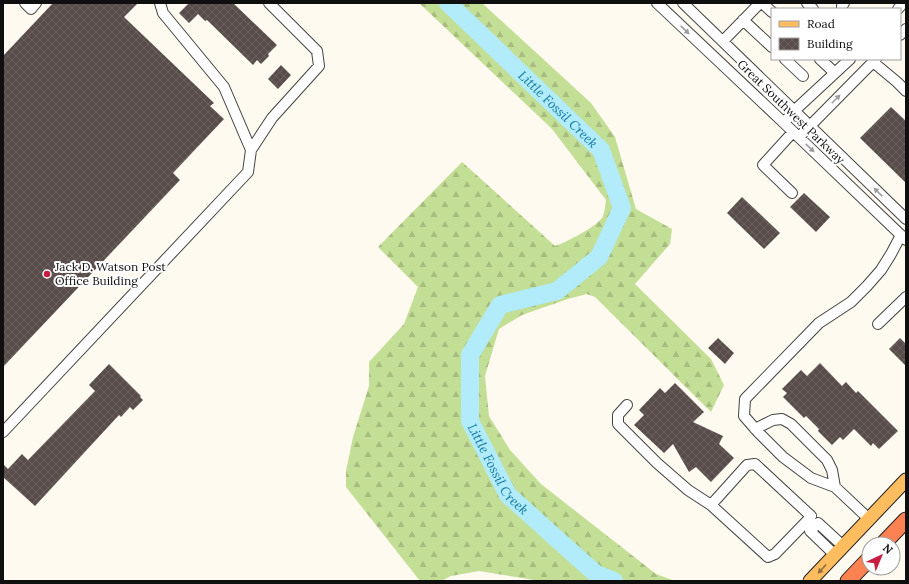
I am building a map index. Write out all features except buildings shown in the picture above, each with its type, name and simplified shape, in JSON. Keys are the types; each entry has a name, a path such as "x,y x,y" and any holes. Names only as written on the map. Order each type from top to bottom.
{"highway":[{"path":"891,536 906,520"},
{"path":"848,581 861,567"}],"main road":[{"path":"810,581 906,480"}],"street":[{"path":"25,3 31,9 36,3"},
{"path":"160,3 163,13 224,87 251,150"},
{"path":"3,432 248,172 251,150 272,118 319,66 317,51 269,3"},
{"name":"Great Southwest Parkway","path":"657,3 903,238"},
{"name":"Great Southwest Parkway","path":"683,3 906,219"},
{"path":"722,41 761,3 771,11"},
{"path":"743,20 771,46"},
{"path":"786,60 803,76"},
{"path":"821,60 835,73"},
{"path":"784,123 794,111 849,60"},
{"path":"792,193 763,165 796,135 810,126 875,61 906,91"},
{"path":"869,518 835,487 811,478 783,457 744,416 745,399 819,323 851,302 867,286 881,270 903,238"},
{"path":"878,324 906,297"},
{"path":"627,404 618,416 618,424 657,463 688,490 711,505 768,557 775,554 810,524 818,523 839,550"},
{"path":"756,429 773,420 782,419 791,424 827,460 832,470 835,487"},
{"path":"711,505 747,465 756,464 811,516 810,524"}],"green space":[{"path":"419,3 482,3 591,103 615,137 636,209 672,229 670,244 635,284 711,359 724,385 711,412 595,297 587,294 522,315 499,329 485,376 489,416 510,450 541,484 656,574 675,581 540,581 479,571 451,576 441,581 420,581 346,487 346,471 353,437 369,386 369,362 404,324 418,287 378,247 462,162 555,246 574,238 596,224 603,216 605,208 606,200 552,129"}],"waterway":[{"name":"Little Fossil Creek","path":"448,3 601,150 622,208 599,257 557,291 500,305 470,355 470,421 508,495 596,574 614,581"}],"place":[{"name":"Jack D. Watson Post Office Building","path":"47,274"}]}
